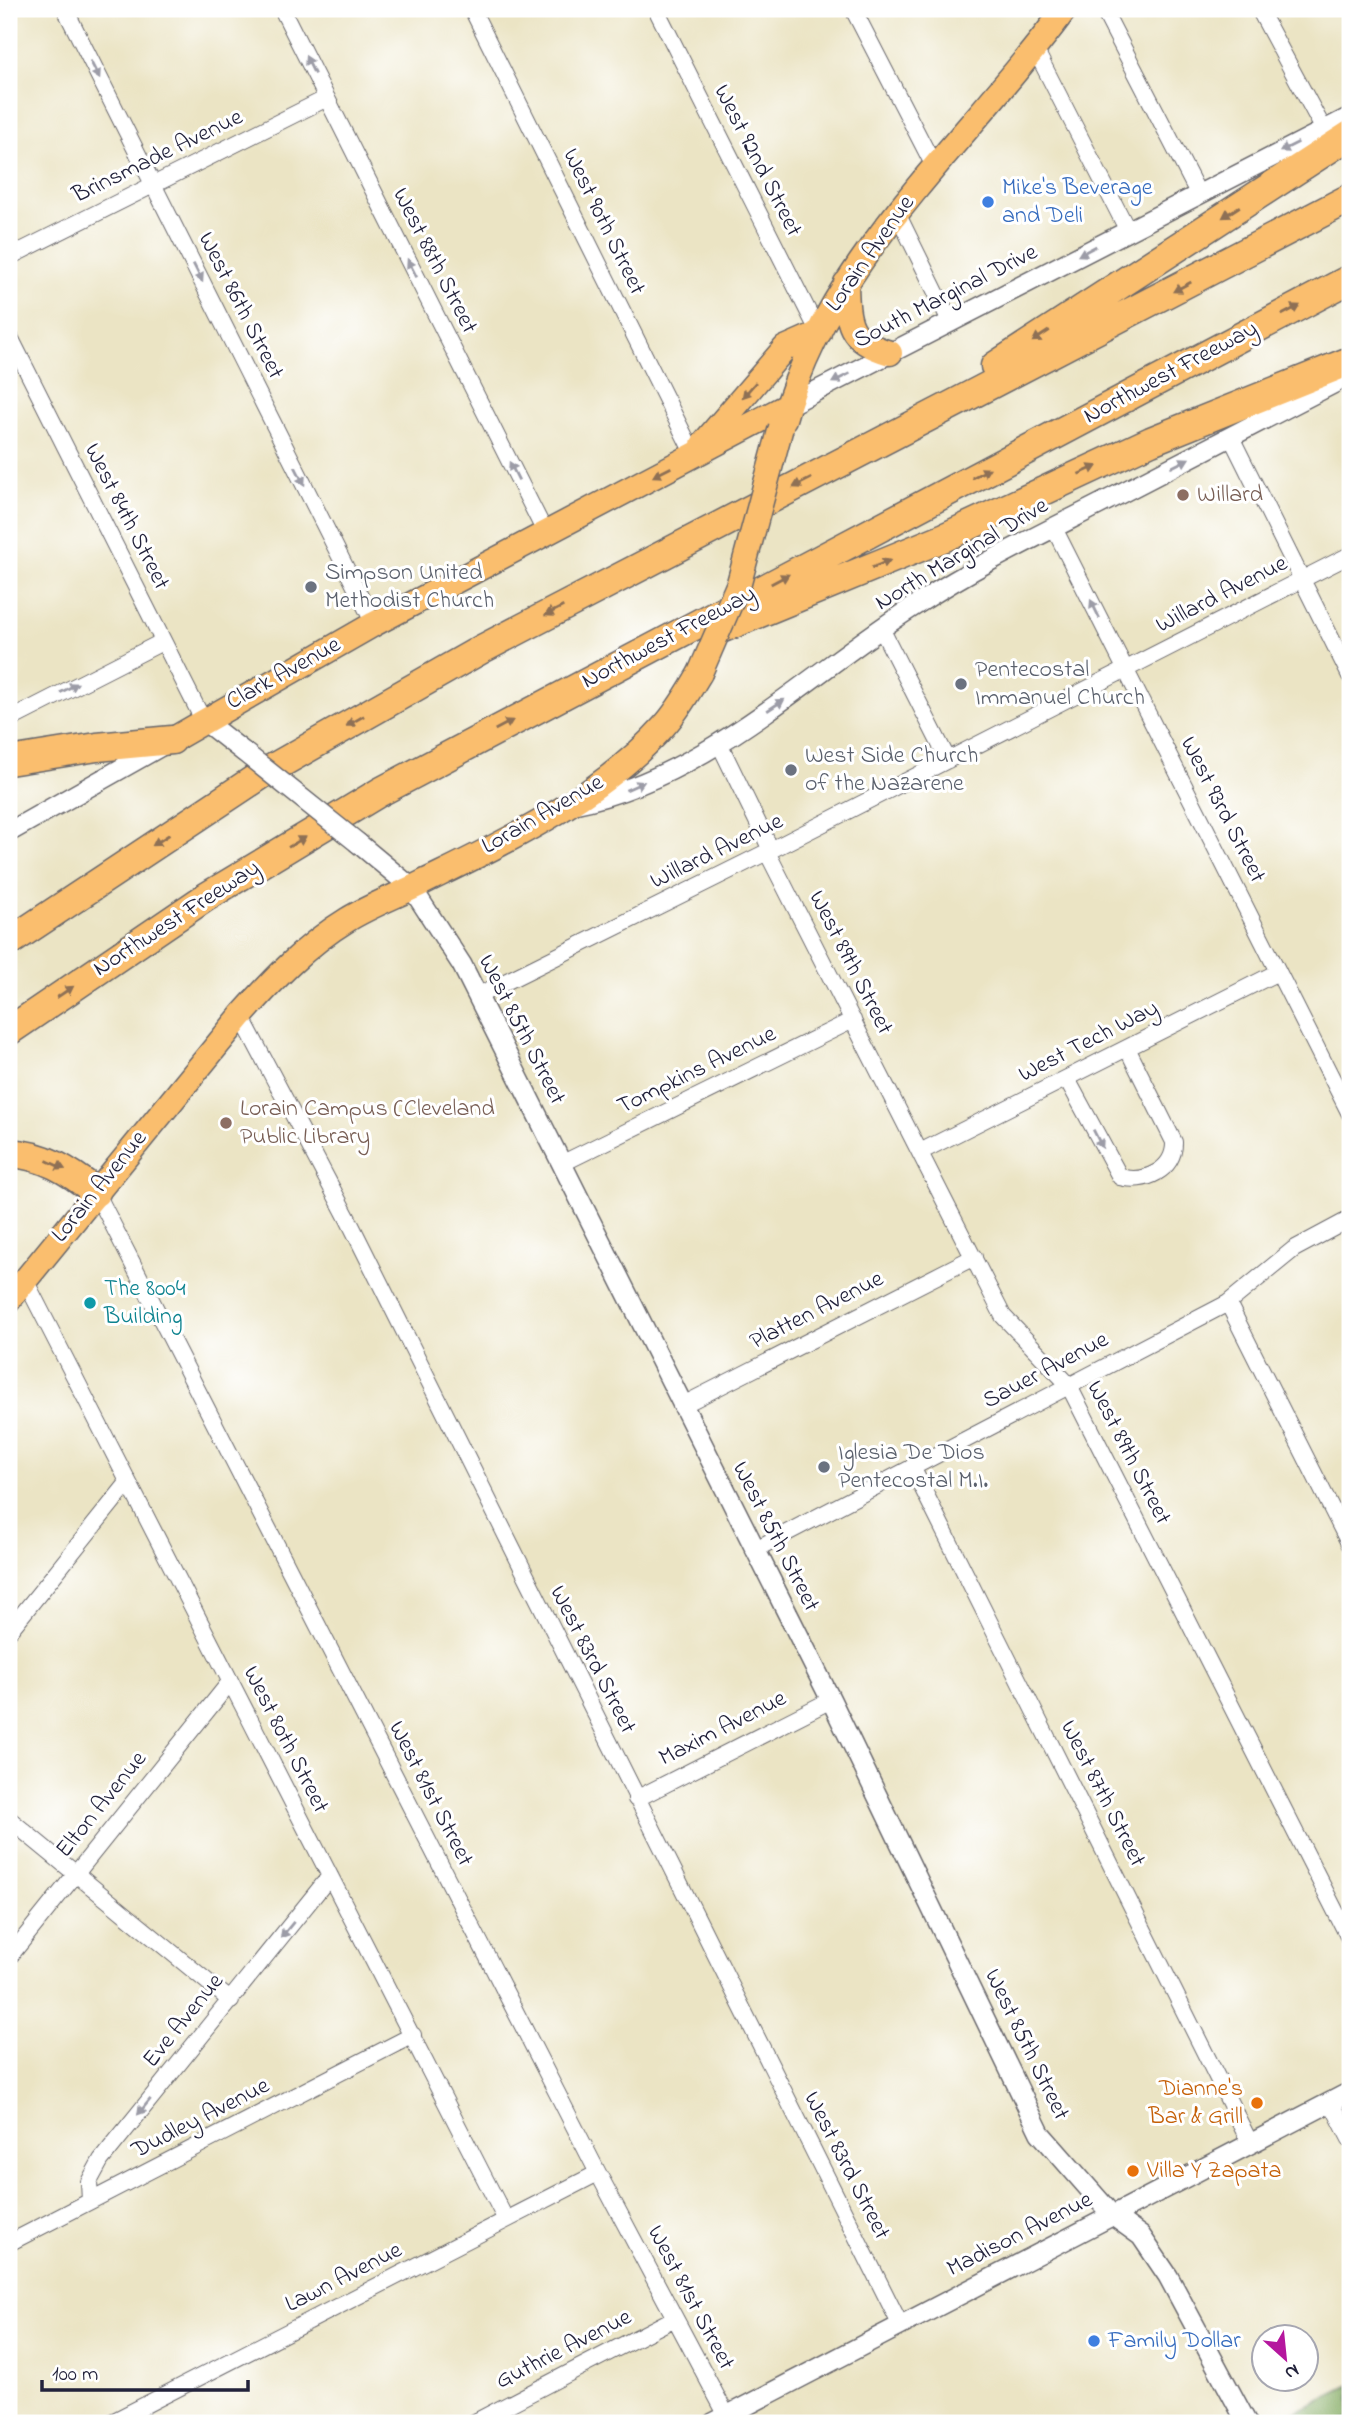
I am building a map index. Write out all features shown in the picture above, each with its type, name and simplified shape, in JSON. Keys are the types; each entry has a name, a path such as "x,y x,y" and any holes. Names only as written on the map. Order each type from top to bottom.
{"highway":[{"path":"863,452 1337,132"},
{"path":"9,942 264,773 482,649 1350,198"},
{"name":"Northwest Freeway","path":"9,1031 206,897 380,792 1350,279"},
{"path":"568,691 945,537 1151,441 1350,361"},
{"path":"9,761 97,747 172,740"},
{"path":"9,1153 49,1161 69,1171 96,1192"}],"main road":[{"name":"Lorain Avenue","path":"9,1300 241,1016 281,972 316,942 349,919 569,805 627,764 666,724 701,673 736,592 784,416 819,333 846,281 897,213 1035,49 1065,9"},
{"path":"846,281 847,316 856,335 866,344 890,353"},
{"path":"694,455 785,348 819,333"},
{"name":"Clark Avenue","path":"172,740 374,624 545,532 694,455 784,416"}],"street":[{"name":"West 86th Street","path":"65,9 374,624"},
{"name":"West 88th Street","path":"282,9 545,532"},
{"name":"West 90th Street","path":"472,9 694,455"},
{"name":"West 92nd Street","path":"656,9 819,333"},
{"path":"853,9 934,168"},
{"path":"1103,9 1198,193"},
{"path":"1259,9 1337,132"},
{"path":"1035,49 1127,229"},
{"name":"Brinsmade Avenue","path":"9,257 327,98"},
{"name":"South Marginal Drive","path":"784,416 890,353 1127,229 1198,193 1337,132 1350,117"},
{"path":"897,213 951,323"},
{"name":"West 84th Street","path":"9,335 203,720"},
{"name":"North Marginal Drive","path":"569,805 618,793 719,743 918,603 1054,528 1350,375"},
{"path":"1231,437 1350,676"},
{"name":"West 93rd Street","path":"1054,528 1350,1114"},
{"name":"Willard Avenue","path":"477,996 769,851 1350,555"},
{"path":"882,630 948,760"},
{"path":"9,720 162,642"},
{"name":"West 85th Street","path":"203,720 412,888 462,965 681,1406 831,1700 1040,2133 1112,2215 1141,2236 1168,2276 1247,2423"},
{"name":"Clark Avenue","path":"9,832 172,740"},
{"name":"West 89th Street","path":"719,743 769,851 1003,1317 1068,1384 1350,1940"},
{"name":"West Tech Way","path":"920,1152 1278,972"},
{"name":"West 83rd Street","path":"241,1016 348,1219 900,2324"},
{"name":"Tompkins Avenue","path":"561,1164 853,1020"},
{"path":"1066,1079 1120,1177 1140,1181 1153,1175 1167,1165 1174,1150 1174,1142 1127,1048"},
{"name":"West 81st Street","path":"96,1192 598,2173 675,2318 720,2420"},
{"name":"Sauer Avenue","path":"754,1550 1068,1384 1228,1303 1294,1249 1350,1219"},
{"name":"Platten Avenue","path":"681,1406 974,1257"},
{"name":"West 80th Street","path":"25,1280 127,1484 506,2220"},
{"path":"1228,1303 1350,1545"},
{"name":"West 87th Street","path":"912,1467 1250,2143"},
{"path":"9,1631 127,1484"},
{"name":"Elton Avenue","path":"9,1956 230,1682"},
{"name":"Maxim Avenue","path":"636,1799 831,1700"},
{"path":"9,1819 231,2001"},
{"name":"Eve Avenue","path":"90,2201 89,2182 101,2160 330,1877"},
{"name":"Dudley Avenue","path":"9,2243 413,2035"},
{"name":"Madison Avenue","path":"720,2420 1350,2092"},
{"path":"1331,2102 1350,2139"},
{"name":"Lawn Avenue","path":"110,2423 598,2173"},
{"name":"Guthrie Avenue","path":"473,2423 675,2318"}],"green space":[{"path":"1350,2385 1350,2418 1340,2423 1274,2423"}],"railway":[{"path":"1340,2423 1350,2418"}],"place":[{"name":"Mike's Beverage and Deli","path":"988,202"},
{"name":"Willard","path":"1183,495"},
{"name":"Simpson United Methodist Church","path":"311,587"},
{"name":"Pentecostal Immanuel Church","path":"961,684"},
{"name":"West Side Church of the Nazarene","path":"791,770"},
{"name":"Lorain Campus (Cleveland Public Library","path":"226,1123"},
{"name":"The 8004 Building","path":"90,1303"},
{"name":"Iglesia De Dios Pentecostal M.I.","path":"824,1467"},
{"name":"Dianne's Bar & Grill","path":"1257,2103"},
{"name":"Villa Y Zapata","path":"1133,2171"},
{"name":"Family Dollar","path":"1094,2341"}]}
